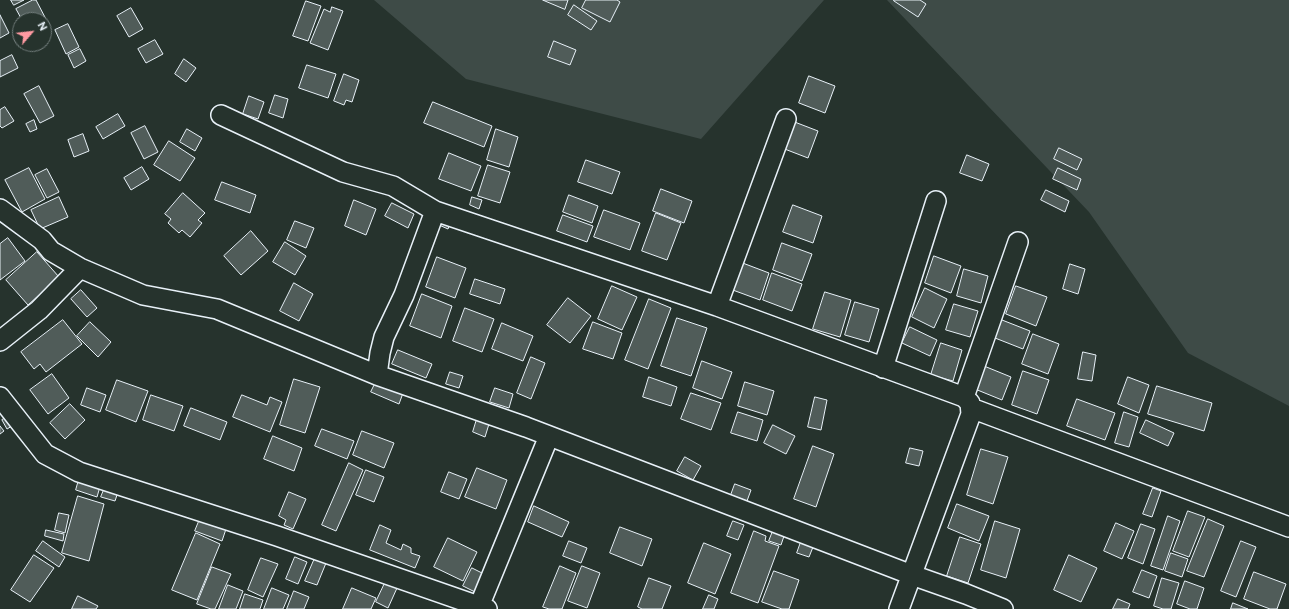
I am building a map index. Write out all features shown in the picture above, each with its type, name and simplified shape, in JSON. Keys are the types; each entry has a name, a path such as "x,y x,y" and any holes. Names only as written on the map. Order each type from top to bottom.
{"street":[{"path":"222,115 343,172 393,186 435,211 717,306 883,368 967,403 1289,528"},
{"path":"717,306 786,119"},
{"path":"883,368 936,201"},
{"path":"0,209 42,240 51,251 80,268 143,295 217,309 376,376 549,436 1003,609"},
{"path":"376,376 384,337 404,295 435,211"},
{"path":"900,609 972,414 967,403 1018,242"},
{"path":"0,341 39,310 80,268"},
{"path":"0,397 45,454 79,472 277,536 481,608 549,436"}],"shaded area":[{"path":"374,0 824,0 701,139 466,79"},
{"path":"887,0 1289,0 1289,406 1188,353 1089,212"}],"building":[{"path":"11,0 24,0 14,5"},
{"path":"33,0 36,0 42,12 18,12 16,9"},
{"path":"543,0 568,0 565,9"},
{"path":"586,0 617,0 620,2 610,22 582,8"},
{"path":"894,0 920,0 926,4 918,17"},
{"path":"306,1 321,6 308,41 293,36"},
{"path":"574,5 597,21 591,30 568,15"},
{"path":"332,7 343,11 328,50 310,43 324,9 330,12"},
{"path":"131,8 143,29 129,37 117,16"},
{"path":"0,15 9,33 0,38"},
{"path":"68,24 79,47 66,54 55,30"},
{"path":"155,40 163,54 146,63 138,49"},
{"path":"554,41 576,50 570,65 548,57"},
{"path":"80,49 86,61 74,68 68,55"},
{"path":"12,55 18,68 0,77 0,61"},
{"path":"184,59 196,68 186,82 175,74"},
{"path":"307,65 336,74 328,98 299,88"},
{"path":"344,74 359,80 352,102 346,100 344,105 334,101"},
{"path":"809,76 835,86 825,113 799,103"},
{"path":"39,86 54,116 40,123 24,94"},
{"path":"275,95 288,99 283,118 269,113"},
{"path":"249,96 264,102 258,119 243,114"},
{"path":"433,102 492,126 484,147 424,123"},
{"path":"5,107 14,121 2,128 0,126 0,110"},
{"path":"118,114 125,126 103,139 96,127"},
{"path":"34,120 37,129 30,132 26,124"},
{"path":"792,121 818,131 808,158 782,148"},
{"path":"145,126 158,152 144,159 131,133"},
{"path":"187,129 202,138 195,151 180,142"},
{"path":"496,129 518,137 509,167 487,160"},
{"path":"83,134 89,151 74,157 68,140"},
{"path":"169,141 195,158 180,181 154,165"},
{"path":"1059,148 1082,159 1077,170 1054,159"},
{"path":"449,153 481,166 471,191 439,179"},
{"path":"967,155 989,164 982,181 960,173"},
{"path":"586,160 620,172 612,194 578,182"},
{"path":"488,165 510,172 500,203 478,196"},
{"path":"142,167 149,179 131,190 124,178"},
{"path":"29,168 45,199 22,212 5,180"},
{"path":"1058,168 1081,179 1077,190 1053,179"},
{"path":"47,169 59,192 47,198 35,175"},
{"path":"222,182 256,195 250,213 215,200"},
{"path":"661,189 692,201 684,223 653,211"},
{"path":"1046,190 1069,201 1065,212 1041,200"},
{"path":"183,193 205,213 198,220 202,223 190,237 182,230 179,233 168,223 171,219 165,214"},
{"path":"569,195 598,206 592,223 563,212"},
{"path":"59,197 68,217 40,229 31,210"},
{"path":"472,197 482,200 479,209 470,205"},
{"path":"354,200 376,209 366,235 345,226"},
{"path":"392,203 414,214 408,228 385,216"},
{"path":"793,205 822,216 813,243 783,232"},
{"path":"604,210 640,223 630,250 594,237"},
{"path":"656,213 681,223 667,260 642,251"},
{"path":"563,215 593,226 587,242 557,231"},
{"path":"441,217 451,220 448,229 439,225"},
{"path":"295,221 314,228 306,248 287,240"},
{"path":"251,231 268,251 241,275 224,256"},
{"path":"8,238 25,261 0,280 0,244"},
{"path":"285,242 306,256 295,275 273,262"},
{"path":"782,243 812,254 802,281 773,270"},
{"path":"37,252 59,277 28,305 6,280"},
{"path":"934,256 961,266 951,293 925,283"},
{"path":"437,257 466,268 455,298 426,287"},
{"path":"740,262 769,273 760,300 730,289"},
{"path":"1070,264 1085,269 1078,294 1063,289"},
{"path":"964,269 988,276 981,303 957,296"},
{"path":"772,273 802,284 792,311 763,300"},
{"path":"475,279 505,289 500,304 470,294"},
{"path":"294,283 313,294 299,321 280,311"},
{"path":"612,286 637,297 622,330 598,319"},
{"path":"1016,286 1047,297 1036,326 1006,314"},
{"path":"925,288 947,299 934,328 912,317"},
{"path":"81,290 97,308 87,317 71,299"},
{"path":"825,292 851,300 840,337 813,329"},
{"path":"422,294 452,306 441,338 410,326"},
{"path":"568,298 591,316 570,343 547,325"},
{"path":"649,299 671,308 648,369 625,360"},
{"path":"855,302 879,309 869,342 845,335"},
{"path":"954,304 978,311 970,337 946,330"},
{"path":"465,308 494,319 482,352 453,341"},
{"path":"677,318 707,328 691,376 661,366"},
{"path":"63,320 82,344 46,372 40,364 34,369 21,352"},
{"path":"1002,320 1030,331 1023,349 995,338"},
{"path":"90,322 111,342 98,357 77,336"},
{"path":"593,322 622,333 613,359 583,349"},
{"path":"502,323 533,336 523,361 492,349"},
{"path":"910,327 937,340 930,356 902,343"},
{"path":"1033,334 1059,344 1048,374 1022,364"},
{"path":"941,343 962,350 953,381 931,375"},
{"path":"398,350 432,364 426,378 392,364"},
{"path":"1083,352 1096,355 1092,381 1078,379"},
{"path":"531,357 545,363 531,399 517,393"},
{"path":"702,361 732,372 722,399 693,388"},
{"path":"984,366 1011,377 1002,400 975,389"},
{"path":"1023,371 1049,380 1037,414 1012,405"},
{"path":"450,372 463,376 459,388 446,384"},
{"path":"52,374 69,398 48,414 30,390"},
{"path":"649,377 677,387 671,406 643,397"},
{"path":"1128,377 1149,385 1139,413 1118,404"},
{"path":"294,379 320,387 305,433 280,425"},
{"path":"117,380 148,391 136,422 106,410"},
{"path":"376,382 403,393 399,404 371,392"},
{"path":"745,382 774,391 767,415 738,406"},
{"path":"1157,386 1212,403 1204,431 1148,414"},
{"path":"87,388 106,395 100,412 81,405"},
{"path":"495,388 513,394 509,408 490,402"},
{"path":"691,393 721,403 711,430 681,419"},
{"path":"151,395 183,406 174,431 143,420"},
{"path":"242,395 267,405 270,397 282,402 270,432 233,417"},
{"path":"815,397 827,400 821,430 808,427"},
{"path":"1077,399 1115,413 1105,440 1067,426"},
{"path":"70,404 85,420 65,439 50,423"},
{"path":"191,408 227,422 220,440 184,426"},
{"path":"738,412 763,420 757,441 731,433"},
{"path":"1124,412 1138,417 1129,447 1115,443"},
{"path":"11,415 17,423 7,429 2,420"},
{"path":"477,419 489,424 485,437 473,432"},
{"path":"1146,420 1174,433 1168,446 1140,433"},
{"path":"773,425 795,436 786,454 764,443"},
{"path":"0,426 4,431 0,434"},
{"path":"322,429 354,441 347,459 315,446"},
{"path":"362,431 394,443 384,468 353,455"},
{"path":"273,436 302,448 294,471 264,459"},
{"path":"813,446 834,454 816,507 794,499"},
{"path":"910,448 923,451 919,466 906,463"},
{"path":"981,449 1008,457 993,504 967,495"},
{"path":"685,457 701,466 693,480 677,471"},
{"path":"349,463 363,470 336,531 322,525"},
{"path":"477,468 507,480 496,509 465,497"},
{"path":"366,470 384,477 374,502 356,495"},
{"path":"449,472 467,479 459,499 441,492"},
{"path":"80,476 101,483 97,497 76,490"},
{"path":"735,484 751,490 747,501 731,495"},
{"path":"106,485 119,489 115,501 101,497"},
{"path":"1153,488 1161,491 1152,517 1143,514"},
{"path":"289,492 306,499 293,529 284,525 286,520 279,516"},
{"path":"78,496 104,504 89,561 62,553"},
{"path":"957,504 989,516 979,541 948,528"},
{"path":"534,506 569,522 562,537 528,522"},
{"path":"1188,511 1205,517 1189,557 1173,551"},
{"path":"59,513 69,515 65,533 55,530"},
{"path":"1168,516 1180,521 1163,570 1151,566"},
{"path":"200,519 226,529 222,541 195,531"},
{"path":"1208,519 1224,526 1204,577 1187,571"},
{"path":"733,521 744,525 738,540 727,536"},
{"path":"995,521 1020,529 1006,578 981,570"},
{"path":"1116,523 1134,531 1122,559 1104,551"},
{"path":"1141,524 1155,529 1143,564 1128,558"},
{"path":"380,525 391,530 386,543 401,550 403,544 411,548 411,553 420,556 415,568 370,550"},
{"path":"620,527 652,539 642,566 610,553"},
{"path":"46,530 64,534 63,541 45,536"},
{"path":"754,531 766,536 765,541 779,546 758,603 731,593"},
{"path":"773,531 784,536 781,545 769,541"},
{"path":"196,533 220,544 197,600 172,590"},
{"path":"960,537 981,544 968,583 947,576"},
{"path":"448,538 477,552 463,581 434,567"},
{"path":"43,541 65,557 59,567 36,551"},
{"path":"569,541 587,548 581,563 563,556"},
{"path":"1241,541 1256,547 1236,597 1221,591"},
{"path":"801,542 813,547 809,557 797,553"},
{"path":"704,543 731,554 715,594 688,583"},
{"path":"1171,553 1188,559 1182,577 1165,571"},
{"path":"34,555 54,568 30,602 11,590"},
{"path":"1069,555 1097,568 1081,602 1054,590"},
{"path":"295,557 307,562 298,584 286,579"},
{"path":"261,558 278,564 263,597 248,590"},
{"path":"315,558 326,563 317,585 305,581"},
{"path":"560,566 576,573 562,609 549,609 543,607"},
{"path":"582,566 600,573 587,608 568,601"},
{"path":"212,567 231,574 215,609 197,604"},
{"path":"472,568 484,574 475,592 463,586"},
{"path":"1142,570 1157,576 1149,598 1133,592"},
{"path":"774,571 799,580 789,609 782,609 762,602"},
{"path":"1254,572 1286,584 1277,609 1270,609 1244,599"},
{"path":"649,578 671,586 662,609 642,609 638,607"},
{"path":"1162,578 1179,583 1171,609 1163,609 1154,606"},
{"path":"1185,581 1204,588 1197,609 1190,609 1177,604"},
{"path":"385,583 397,588 388,608 376,602"},
{"path":"228,585 243,591 236,609 219,609"},
{"path":"272,588 289,595 283,609 264,609"},
{"path":"352,588 376,598 371,609 343,609"},
{"path":"294,591 309,597 304,609 287,609"},
{"path":"245,594 263,600 260,609 240,609"},
{"path":"709,595 718,599 714,609 703,609"},
{"path":"78,596 98,606 96,609 72,609"},
{"path":"1118,599 1130,604 1128,609 1113,609"},
{"path":"1233,603 1248,609 1231,609"}]}
